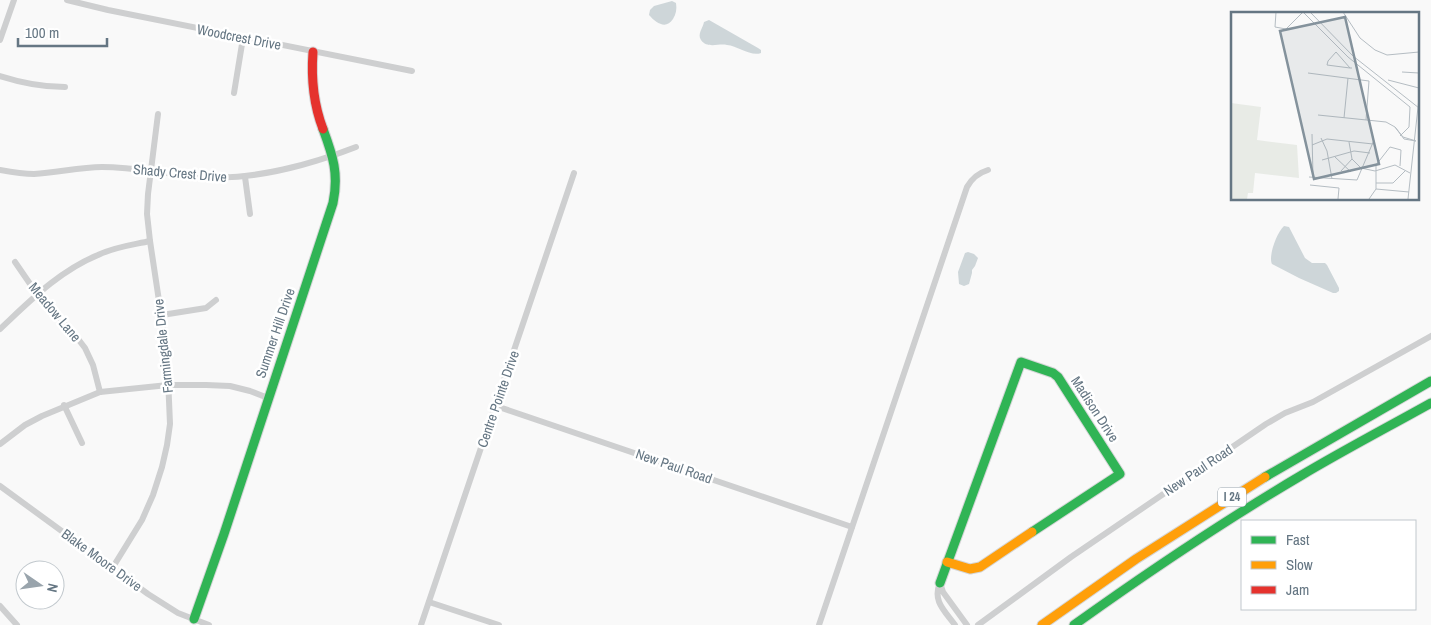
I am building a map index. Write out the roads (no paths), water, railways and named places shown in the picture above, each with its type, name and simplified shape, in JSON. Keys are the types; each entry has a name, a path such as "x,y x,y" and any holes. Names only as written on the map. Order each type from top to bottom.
{"main road":[{"name":"Summer Hill Drive","path":"194,620 333,203 336,170 312,88 311,68 313,52"},
{"name":"Madison Drive","path":"940,583 947,562 1021,362 1056,375 1120,474 980,567 970,569 947,562"},
{"name":"I 24","path":"1042,625 1107,579 1244,489 1431,381"},
{"name":"I 24","path":"1074,625 1128,586 1302,475 1431,403"}],"street":[{"path":"0,40 14,0"},
{"name":"Woodcrest Drive","path":"67,0 243,38 412,71"},
{"path":"234,93 243,38"},
{"path":"0,76 31,85 65,87"},
{"name":"Farmingdale Drive","path":"113,567 142,520 153,495 162,467 170,424 167,354 150,241 148,214 148,194 158,114"},
{"name":"Shady Crest Drive","path":"0,170 32,174 102,167 209,178 245,177 332,156 356,148"},
{"path":"819,625 967,187 977,175 988,170"},
{"name":"Centre Pointe Drive","path":"421,625 574,173"},
{"path":"245,177 250,214"},
{"path":"0,329 37,294 77,266 98,254 150,241"},
{"name":"Meadow Lane","path":"15,262 37,294 85,348 100,392"},
{"path":"162,315 206,308 216,300"},
{"name":"New Paul Road","path":"978,625 1071,556 1266,424 1285,413 1313,402 1431,336"},
{"path":"0,444 25,425 64,405 100,392 168,386 230,386 268,398"},
{"path":"64,405 82,443"},
{"name":"New Paul Road","path":"496,406 852,527"},
{"name":"Blake Moore Drive","path":"0,486 156,599 178,613 209,625"},
{"path":"940,583 942,590 967,625"},
{"name":"Madison Drive","path":"940,583 936,593 937,599 955,625"},
{"path":"429,602 499,625"},
{"path":"0,606 17,625"},
{"path":"948,615 956,610"}]}
